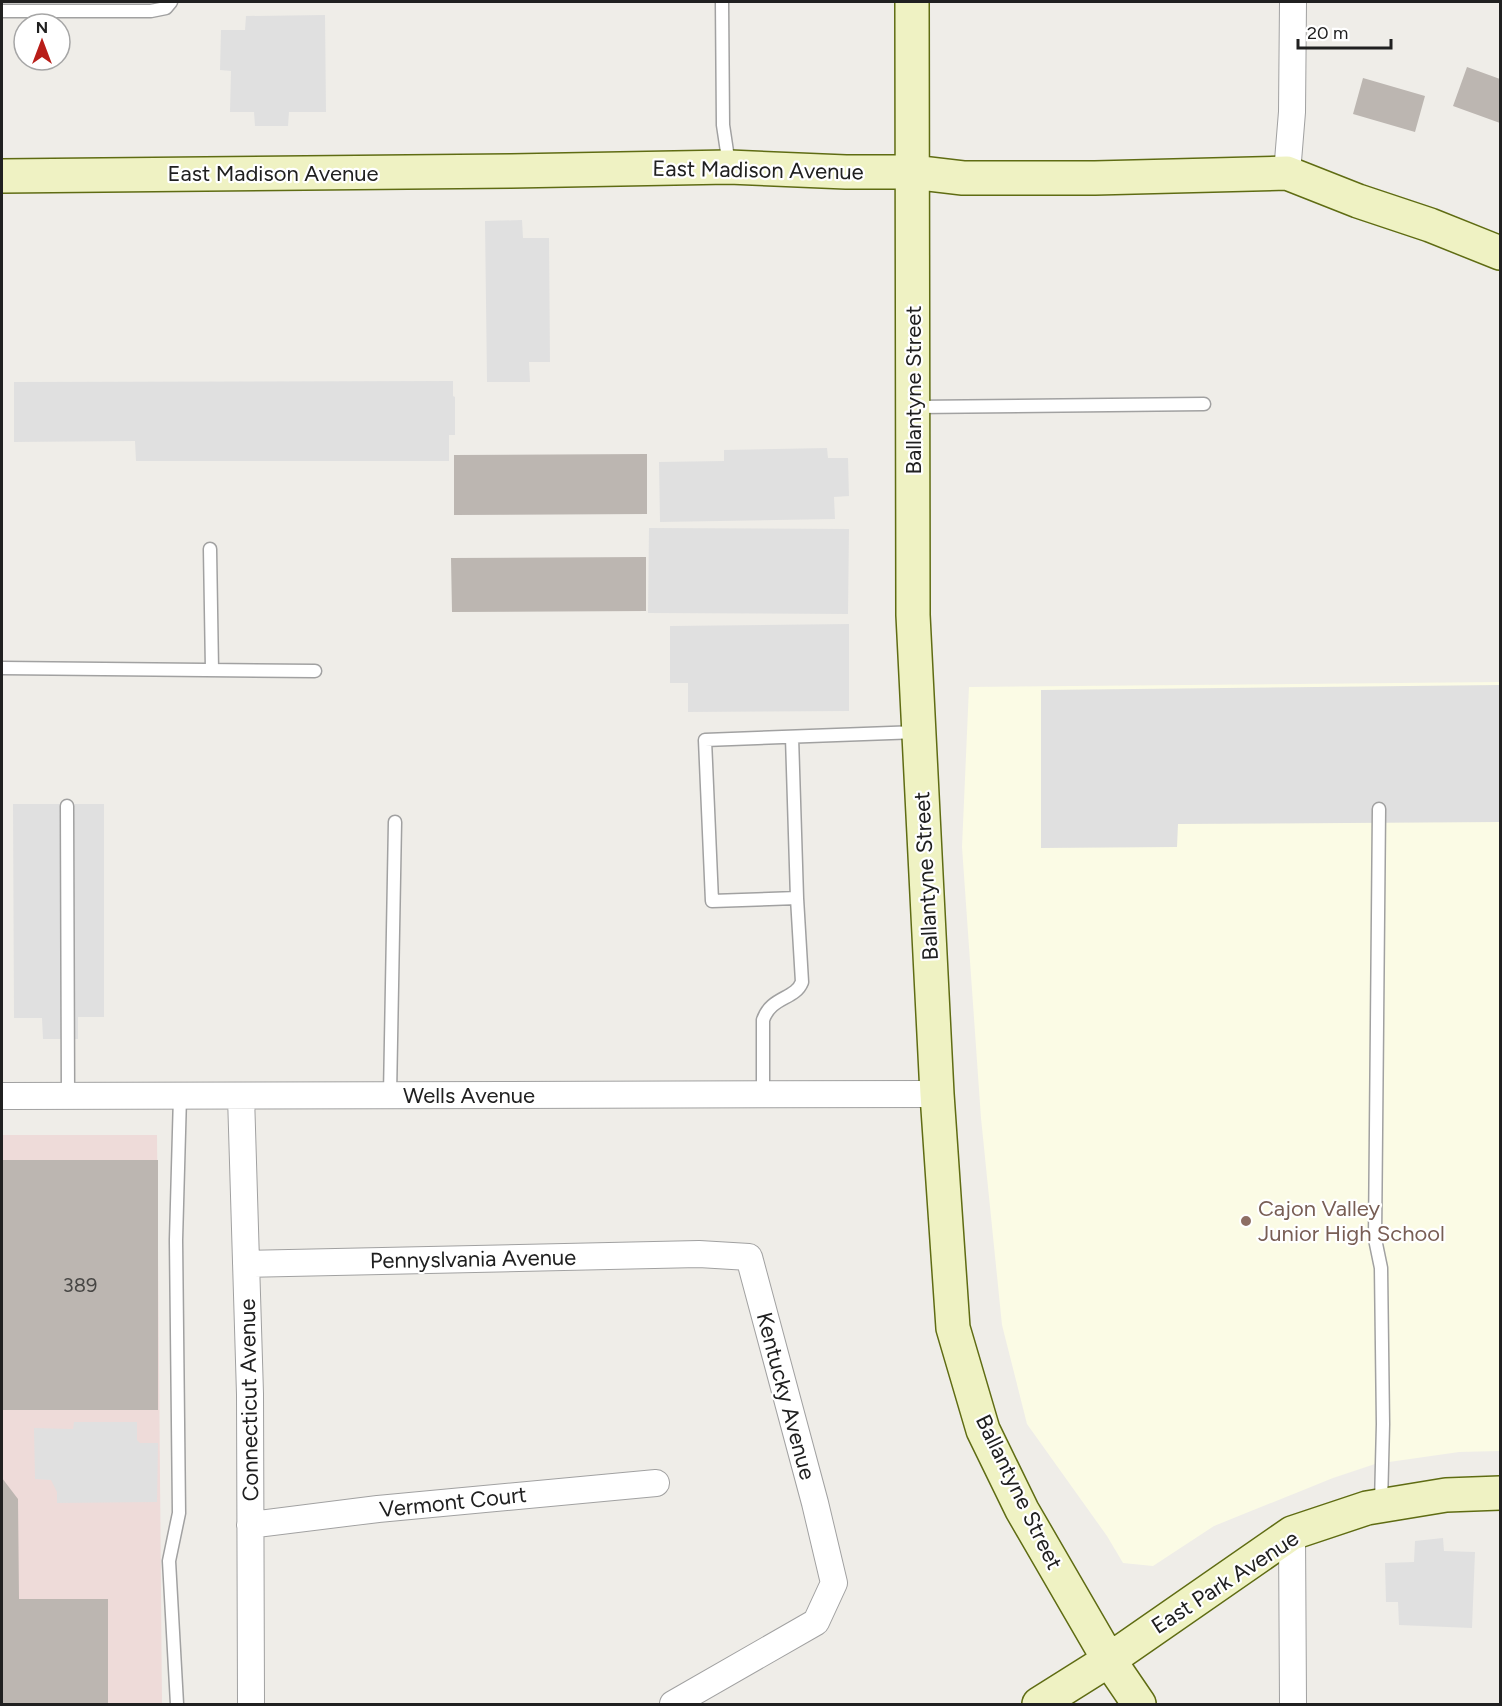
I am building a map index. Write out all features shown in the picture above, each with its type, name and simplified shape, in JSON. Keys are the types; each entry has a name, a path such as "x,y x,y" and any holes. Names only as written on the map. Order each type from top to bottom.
{"street":[{"name":"Ballantyne Street","path":"912,2 913,615 937,1094 953,1328 983,1430 1022,1510 1109,1660 1139,1704"},
{"path":"1287,173 1292,112 1293,2"},
{"name":"East Madison Avenue","path":"2,176 729,167 846,172 912,172 963,178 1095,178 1287,173 1500,252"},
{"name":"Wells Avenue","path":"2,1096 937,1094"},
{"name":"Connecticut Avenue","path":"241,1096 250,1394 251,1704"},
{"name":"Pennyslvania Avenue","path":"246,1264 699,1254"},
{"name":"Kentucky Avenue","path":"673,1704 816,1623 834,1583 749,1257 699,1254"},
{"name":"Vermont Court","path":"250,1525 378,1509 656,1483"},
{"name":"East Park Avenue","path":"1039,1704 1109,1660 1292,1533 1381,1505 1446,1495 1500,1493"},
{"path":"1292,1533 1293,1704"}],"lane":[{"path":"2,10 151,11 166,8 171,2"},
{"path":"722,2 723,125 729,167"},
{"path":"913,407 1204,404"},
{"path":"210,549 212,670"},
{"path":"2,669 315,671"},
{"path":"797,898 712,901 705,740 919,732"},
{"path":"763,1095 763,1020 766,1010 798,989 802,982 792,737"},
{"path":"67,806 68,1096"},
{"path":"1379,809 1375,1239 1381,1268 1383,1424 1381,1505"},
{"path":"390,1095 395,822"},
{"path":"177,1704 169,1561 179,1514 176,1240 180,1096"}],"shaded area":[{"path":"325,15 326,112 289,112 288,126 255,126 254,112 230,112 231,71 220,70 221,30 245,30 246,16"},
{"path":"522,220 523,238 549,238 550,362 529,362 530,382 487,382 485,221"},
{"path":"453,381 455,435 449,435 449,461 136,461 135,441 14,442 14,382"},
{"path":"827,448 828,458 848,458 849,496 834,497 835,519 660,522 659,462 724,461 724,450"},
{"path":"649,528 849,529 848,614 648,613"},
{"path":"849,624 849,711 688,712 688,683 670,683 670,626"},
{"name":"Cajon Valley Junior High School","path":"1500,682 1500,1451 1459,1452 1375,1464 1333,1478 1214,1526 1153,1566 1123,1563 1107,1536 1027,1424 1002,1325 981,1118 962,847 969,687"},
{"path":"1500,685 1500,822 1178,824 1177,847 1041,848 1041,690"},
{"path":"13,804 104,804 104,1017 78,1017 78,1039 43,1039 42,1018 14,1018"},
{"path":"2,1135 157,1135 162,1704 2,1704"},
{"path":"74,1422 137,1422 137,1440 140,1443 158,1443 157,1502 57,1503 57,1492 51,1480 35,1479 34,1428 73,1429"},
{"path":"1443,1538 1444,1551 1475,1552 1472,1628 1399,1625 1398,1602 1386,1602 1385,1563 1414,1562 1415,1541"}],"building":[{"path":"1467,67 1500,79 1500,123 1453,106"},
{"path":"1363,78 1425,96 1415,132 1353,114"},
{"path":"647,454 647,514 454,515 454,455"},
{"path":"646,557 646,611 452,612 451,558"},
{"path":"2,1160 158,1160 158,1410 2,1410"},
{"path":"2,1478 18,1499 19,1599 108,1599 108,1704 2,1704"}],"place":[{"name":"Cajon Valley Junior High School","path":"1246,1221"}]}
